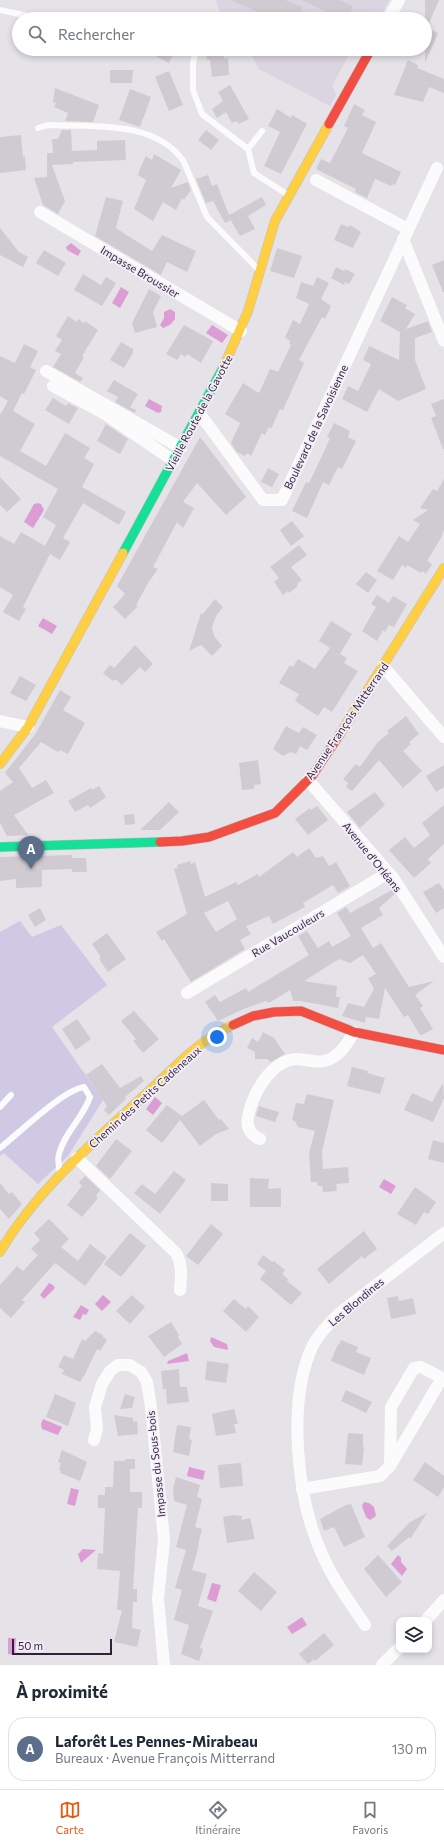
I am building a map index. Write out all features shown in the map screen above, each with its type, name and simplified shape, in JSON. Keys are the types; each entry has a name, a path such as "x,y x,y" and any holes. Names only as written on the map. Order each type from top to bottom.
{"street":[{"path":"392,12 399,0"},
{"name":"Vieille Route de la Gavotte","path":"0,764 28,727 220,376 241,331 275,221 367,56"},
{"name":"Boulevard de la Savoisienne","path":"198,417 263,500 282,500 437,168"},
{"path":"316,180 405,234 444,341"},
{"name":"Impasse Broussier","path":"40,212 241,331"},
{"path":"46,371 181,448"},
{"path":"53,386 105,414 174,460"},
{"path":"198,417 242,486"},
{"name":"Avenue François Mitterrand","path":"0,847 182,841 209,837 275,813 308,780 341,734 444,569"},
{"path":"384,666 444,736"},
{"path":"0,721 28,727"},
{"name":"Avenue d'Orléans","path":"308,780 388,873 444,957"},
{"name":"Rue Vaucouleurs","path":"187,993 388,873"},
{"name":"Chemin des Petits Cadeneaux","path":"0,1252 10,1235 77,1158 195,1049 225,1028 253,1016 274,1012 301,1011 354,1032 444,1050"},
{"path":"260,1139 254,1136 250,1131 247,1121 250,1103 259,1087 277,1066 296,1059 324,1061 334,1057 343,1049 354,1032"},
{"path":"77,1158 176,1254 180,1260 182,1270 180,1290"},
{"name":"Les Blondines","path":"364,1625 336,1581 321,1552 310,1522 302,1489 298,1430 304,1370 312,1346 327,1325 341,1312 444,1233"},
{"name":"Impasse du Sous-bois","path":"94,1440 98,1429 95,1407 102,1384 110,1371 118,1365 130,1364 141,1372 146,1382 151,1408 164,1540 158,1599 164,1665"},
{"path":"302,1489 380,1476 390,1466 443,1378 421,1367 414,1368 391,1407 390,1466"},
{"path":"429,1617 444,1600"},
{"path":"382,1665 396,1651"}],"lane":[{"path":"0,10 12,13"},
{"path":"194,56 193,90 202,114 248,149 254,173 289,196"},
{"path":"38,128 48,126 118,128 152,136 160,140 179,155 184,162 207,217 260,271"},
{"path":"248,149 262,131"},
{"path":"0,1148 56,1101 76,1088 84,1087 90,1097 88,1105 63,1143 58,1155 60,1176"},
{"path":"0,1107 12,1095"}],"shaded area":[{"path":"216,0 389,0 383,12 221,12"},
{"path":"252,56 348,56 332,86 336,95 330,106 259,69"},
{"path":"71,243 81,251 78,256 67,250 66,247"},
{"path":"121,287 129,292 120,308 112,303"},
{"path":"170,309 175,312 175,319 170,325 163,328 160,325 164,318 164,312"},
{"path":"212,325 228,335 222,343 206,333"},
{"path":"149,399 162,406 161,412 158,413 145,406"},
{"path":"34,504 41,504 44,510 33,528 24,522"},
{"path":"43,618 57,626 52,634 38,626"},
{"path":"20,921 32,937 61,925 107,985 52,1027 103,1100 68,1156 38,1184 4,1153 0,1156 0,932"},
{"path":"155,1097 162,1103 153,1115 146,1109"},
{"path":"384,1179 396,1186 391,1194 379,1187"},
{"path":"49,1283 55,1288 44,1299 40,1295"},
{"path":"103,1295 111,1302 102,1311 95,1304"},
{"path":"81,1305 89,1310 86,1315 83,1314 80,1320 73,1317"},
{"path":"211,1337 227,1344 228,1350 214,1347 210,1341"},
{"path":"187,1353 189,1361 167,1364 168,1361"},
{"path":"43,1419 62,1427 58,1435 42,1429 41,1424"},
{"path":"189,1467 205,1471 203,1480 187,1476"},
{"path":"71,1488 79,1490 75,1506 67,1504"},
{"path":"364,1502 369,1503 374,1507 376,1516 370,1520 366,1517 362,1506"},
{"path":"83,1549 96,1550 81,1563 78,1554"},
{"path":"398,1555 401,1558 401,1562 407,1569 402,1576 391,1564"},
{"path":"212,1583 221,1585 216,1602 207,1599"},
{"path":"302,1617 307,1625 292,1634 287,1627"},
{"path":"8,1638 16,1638 15,1655 8,1654"}],"building":[{"path":"231,0 285,0 303,7 301,12 258,12"},
{"path":"302,0 340,0 353,6 350,12 327,12"},
{"path":"425,0 439,0 432,16 432,12 425,12"},
{"path":"432,30 438,33 432,47"},
{"path":"155,56 172,56 169,63"},
{"path":"207,56 224,56 224,59 228,58 229,75 212,77 210,60 207,60"},
{"path":"425,56 428,56 425,63"},
{"path":"408,60 418,65 417,68 444,79 444,93 429,87 423,102 394,95"},
{"path":"110,70 133,70 132,83 110,83"},
{"path":"169,71 183,105 169,111 155,77"},
{"path":"230,85 249,119 239,124 237,121 232,123 226,112 217,118 212,109 223,101 218,92"},
{"path":"55,88 99,105 93,122 65,121 68,113 54,107 56,103 53,102"},
{"path":"130,89 151,97 140,127 119,120"},
{"path":"354,104 365,110 362,115 376,122 362,153 401,172 395,185 392,184 391,186 375,179 367,198 355,192 356,189 316,169 321,159 330,163 348,128 344,126"},
{"path":"277,109 291,118 292,115 307,124 281,174 264,166 280,132 268,126"},
{"path":"62,130 71,130 72,151 97,150 97,141 125,140 126,160 73,162 73,164 52,165 65,201 58,214 43,205 34,178 47,177 47,153 53,153 52,139 58,139"},
{"path":"206,130 219,140 211,150 198,140"},
{"path":"21,135 26,170 0,173 0,137"},
{"path":"154,154 181,170 171,188 188,182 191,190 184,200 182,198 176,210 163,202 153,221 134,209 146,180 138,175 141,166 146,156 152,160"},
{"path":"208,175 212,186 217,184 229,215 262,197 266,205 248,216 255,229 240,236 231,220 225,223 213,201 206,203 196,179"},
{"path":"106,197 123,201 116,228 152,251 162,235 196,251 187,272 167,262 161,275 95,236"},
{"path":"341,224 348,227 350,225 361,232 353,248 334,240"},
{"path":"0,228 19,252 28,257 23,267 0,255"},
{"path":"277,248 302,256 294,278 270,271"},
{"path":"44,250 66,263 58,276 36,263"},
{"path":"444,260 444,292 443,292 432,265"},
{"path":"336,267 344,271 345,269 355,274 349,284 345,282 344,285 331,278"},
{"path":"83,274 101,285 106,277 116,283 102,306 74,290"},
{"path":"317,277 329,283 321,299 331,306 325,319 322,317 299,360 304,363 283,410 280,409 271,429 269,427 265,435 262,433 251,456 247,453 245,456 237,452 231,443 240,423 225,414 243,383 259,393 270,369 278,372 291,345 289,344 290,341 285,337 293,320 300,324 309,304 296,298 301,282 313,286"},
{"path":"149,289 161,296 153,312 157,327 135,333 132,323"},
{"path":"392,297 407,305 405,308 415,314 406,329 428,321 432,332 415,338 415,360 426,389 398,401 379,389 367,412 342,399 348,386 358,391 371,364 363,360 369,346 399,360 400,332 380,321"},
{"path":"68,316 77,322 78,319 84,323 85,321 98,330 82,356 84,357 75,373 83,378 80,382 53,367 61,354 55,351 62,340 56,336"},
{"path":"184,325 213,341 201,363 187,354 185,357 181,354 177,360 166,354"},
{"path":"121,342 133,349 133,353 124,368 110,360"},
{"path":"24,344 38,351 30,367 36,370 24,394 22,393 13,411 35,424 20,451 46,466 65,433 90,448 84,458 94,464 82,487 126,512 119,525 83,503 63,538 70,542 60,560 50,554 23,607 26,609 19,621 3,612 13,595 0,587 0,536 14,544 21,532 45,546 56,525 43,517 58,489 0,456 0,415 8,401 0,396 0,356 15,363"},
{"path":"114,380 138,394 130,407 136,410 135,413 115,402 118,397 107,391"},
{"path":"53,398 66,406 68,403 78,408 69,424 45,410"},
{"path":"444,399 443,449 431,418 436,416 431,404"},
{"path":"334,423 350,431 348,437 356,441 342,469 338,467 329,485 323,482 307,518 292,511 306,482 309,483 321,458 330,438 327,437"},
{"path":"106,424 128,439 120,454 97,441"},
{"path":"200,437 246,497 226,515 197,483 183,502 194,508 183,528 177,522 153,567 158,569 148,583 136,605 138,606 125,619 113,607 125,594 117,586"},
{"path":"268,468 279,474 272,487 261,482"},
{"path":"0,477 21,499 7,512 0,505"},
{"path":"444,479 444,530 441,538 427,561 432,564 426,574 423,571 421,573 407,565 406,568 402,565 393,580 377,571 399,536 408,542 420,524 413,520 428,510 420,508 433,489 437,491"},
{"path":"292,521 304,536 291,546 280,530"},
{"path":"299,545 307,555 291,567 302,580 297,584 298,586 289,593 288,591 283,595 274,582 279,578 270,567"},
{"path":"366,572 377,580 368,593 356,584"},
{"path":"377,595 389,603 393,596 407,604 394,627 389,625 385,632 383,630 377,641 362,631 376,607 371,604"},
{"path":"215,599 223,607 216,616 212,627 214,636 222,646 212,656 201,645 189,651 201,613 203,614"},
{"path":"331,621 352,634 340,654 347,658 344,663 358,671 332,712 324,707 318,716 295,701 299,694 279,683 290,665 293,667 298,659 315,669 330,648 319,641"},
{"path":"135,645 153,664 145,672 140,667 122,685 115,679 113,681 103,673 110,665 114,668"},
{"path":"20,676 36,685 26,701 10,693"},
{"path":"60,690 71,697 63,710 85,723 68,754 60,750 58,752 41,742 19,768 32,788 46,780 54,793 14,815 28,835 7,836 0,823 0,791 13,782 5,773 36,733"},
{"path":"406,716 419,734 409,742 411,744 403,751 422,771 403,788 379,760 352,791 346,787 348,783 343,779 356,764 360,767 377,743 389,733 387,731"},
{"path":"286,726 299,733 303,727 317,735 307,750 300,746 296,754 291,752 283,756 273,749"},
{"path":"258,760 261,784 254,785 254,789 242,790 239,763"},
{"path":"444,765 444,787 436,792 426,776"},
{"path":"99,786 106,797 90,808 88,805 75,812 68,801 91,788 92,790"},
{"path":"375,792 385,805 360,828 347,812"},
{"path":"169,802 179,812 160,830 140,830"},
{"path":"444,805 444,844 428,859 431,863 414,878 389,850 405,837 414,848 430,835 422,823"},
{"path":"317,806 328,820 308,835 295,819 310,808 311,810"},
{"path":"134,814 135,824 125,825 124,815"},
{"path":"309,848 316,858 323,856 329,866 336,862 350,886 338,893 333,885 303,903 305,907 273,924 269,916 246,926 251,934 240,940 245,949 191,982 164,939 162,941 156,932 187,914 174,869 178,868 177,865 190,861 191,864 195,862 205,897 236,882 238,885 258,874 259,877 293,852 297,857","holes":["228,901 237,919 216,932 204,913"]},
{"path":"72,855 72,858 86,858 87,872 72,872 72,869 42,870 42,887 16,888 16,879 0,881 0,857"},
{"path":"439,883 444,890 444,908 436,913 423,892"},
{"path":"392,890 395,894 379,908 383,915 361,928 373,948 381,943 409,987 434,981 415,995 423,1006 420,1008 433,1029 420,1035 408,1015 404,1017 385,988 379,1019 366,1017 365,1023 342,1016 348,1003 364,1007 374,989 368,978 376,974 363,955 350,963 339,959 304,981 337,986 336,997 340,997 338,1008 301,1001 293,1001 290,990 269,1003 266,1001 246,1008 218,1021 205,1002 215,995 220,1002 246,988 248,992 309,955 298,936 307,931 318,948 329,941 332,947 351,936 337,913 346,907 350,913"},
{"path":"40,908 46,920 35,927 28,915"},
{"path":"107,933 126,959 108,972 99,959 101,957 92,944"},
{"path":"134,1011 159,1039 143,1053 133,1041 136,1039 121,1021"},
{"path":"77,1019 91,1039 76,1050 62,1029"},
{"path":"263,1032 274,1038 285,1054 271,1062 267,1059 255,1059 255,1052 247,1048 252,1038 258,1042"},
{"path":"102,1064 120,1088 141,1076 144,1081 125,1097 126,1099 109,1115 104,1110 107,1106 86,1075"},
{"path":"352,1067 368,1071 367,1073 385,1078 380,1094 347,1086"},
{"path":"443,1083 444,1098 433,1122 404,1110 412,1093 432,1102"},
{"path":"307,1094 334,1100 322,1151 323,1169 348,1167 349,1183 336,1184 337,1191 323,1192 322,1186 318,1186 317,1182 311,1182 309,1153 315,1131 298,1127 295,1121 292,1120 296,1103 304,1104"},
{"path":"204,1100 219,1120 221,1119 229,1129 216,1134 200,1146 180,1120 162,1143 146,1130 167,1105 182,1116"},
{"path":"259,1106 279,1112 275,1122 256,1116"},
{"path":"116,1139 132,1151 110,1179 96,1166"},
{"path":"433,1140 444,1143 444,1163 428,1159"},
{"path":"174,1171 186,1180 160,1214 134,1193 142,1184 155,1194"},
{"path":"85,1176 100,1190 96,1196 98,1198 82,1217 67,1205 82,1186 79,1182"},
{"path":"250,1178 269,1179 268,1189 281,1188 281,1207 250,1207"},
{"path":"0,1183 9,1194 12,1192 22,1204 9,1219 0,1209"},
{"path":"211,1183 228,1184 228,1201 211,1201"},
{"path":"415,1187 436,1202 428,1214 424,1212 416,1225 397,1214"},
{"path":"49,1219 69,1239 61,1247 78,1261 90,1244 107,1257 85,1286 55,1263 22,1300 25,1302 11,1318 0,1308 0,1285 17,1266 23,1271 38,1255 31,1249 40,1240 34,1233"},
{"path":"211,1224 223,1234 198,1265 186,1256"},
{"path":"364,1231 377,1249 364,1259 362,1256 329,1284 317,1269"},
{"path":"130,1233 146,1246 121,1277 104,1264"},
{"path":"263,1255 272,1262 274,1261 285,1270 282,1274 288,1279 287,1281 302,1293 291,1305 260,1279 266,1271 257,1264"},
{"path":"132,1295 145,1307 130,1324 116,1311"},
{"path":"398,1296 399,1301 413,1298 416,1314 391,1319 387,1298"},
{"path":"234,1299 246,1309 248,1306 259,1317 246,1332 223,1311"},
{"path":"171,1322 179,1335 178,1337 182,1344 164,1357 148,1336"},
{"path":"95,1331 103,1335 103,1337 107,1340 100,1351 97,1349 80,1382 62,1374 64,1370 58,1367 64,1355 73,1359 82,1339 85,1341"},
{"path":"341,1340 358,1347 356,1352 371,1358 364,1375 331,1361"},
{"path":"207,1361 229,1364 226,1383 205,1380"},
{"path":"179,1369 180,1387 187,1387 189,1402 167,1404 166,1389 163,1389 161,1371"},
{"path":"346,1390 372,1402 366,1413 341,1401"},
{"path":"55,1394 76,1403 68,1426 46,1417"},
{"path":"125,1394 135,1397 132,1408 120,1409"},
{"path":"234,1409 238,1424 234,1424 236,1433 216,1436 212,1414"},
{"path":"114,1415 133,1418 133,1422 137,1421 138,1434 118,1436"},
{"path":"177,1425 191,1427 189,1439 192,1440 189,1456 173,1452"},
{"path":"348,1433 363,1434 364,1447 362,1465 345,1464"},
{"path":"62,1450 87,1462 80,1481 60,1473 61,1471 59,1470 61,1463 58,1462"},
{"path":"125,1459 135,1459 135,1469 130,1469 130,1492 142,1492 142,1508 138,1508 133,1589 137,1589 137,1602 133,1602 132,1628 141,1630 137,1647 114,1642 122,1610 117,1610 120,1571 97,1569 98,1553 103,1554 105,1508 98,1508 98,1495 105,1495 105,1487 113,1487 114,1461 125,1461"},
{"path":"425,1462 444,1476 444,1487 438,1497 413,1480"},
{"path":"241,1463 243,1486 220,1488 218,1465"},
{"path":"176,1477 200,1485 197,1497 202,1499 195,1527 202,1529 192,1570 207,1574 198,1606 213,1611 200,1648 203,1649 199,1661 181,1654 189,1625 174,1620 182,1590 175,1588 186,1550 176,1547 187,1505 174,1501 173,1489"},
{"path":"351,1504 365,1537 344,1547 334,1527 324,1531 320,1519 346,1505"},
{"path":"427,1513 410,1539 409,1537 392,1551 387,1546 410,1522"},
{"path":"234,1515 242,1516 241,1520 250,1518 255,1539 227,1543 223,1517"},
{"path":"378,1555 402,1582 386,1597 364,1569"},
{"path":"254,1572 277,1592 261,1611 238,1591"},
{"path":"324,1633 334,1645 315,1661 314,1659 308,1664 299,1654"}],"traffic: fast":[{"path":"123,553 223,368"},
{"path":"0,847 160,842"}],"traffic: slow":[{"path":"223,368 248,311 275,221 329,124"},
{"path":"0,764 28,727 123,553"},
{"path":"340,734 444,568"},
{"path":"0,1252 31,1207 68,1167 198,1046 209,1038 233,1025"}],"traffic: jam":[{"path":"329,124 367,56"},
{"path":"160,842 182,841 209,837 275,813 312,776 340,734"},
{"path":"233,1025 253,1016 274,1012 301,1011 354,1032 444,1050"}],"place":[{"name":"Laforêt Les Pennes-Mirabeau","path":"31,869"}]}
